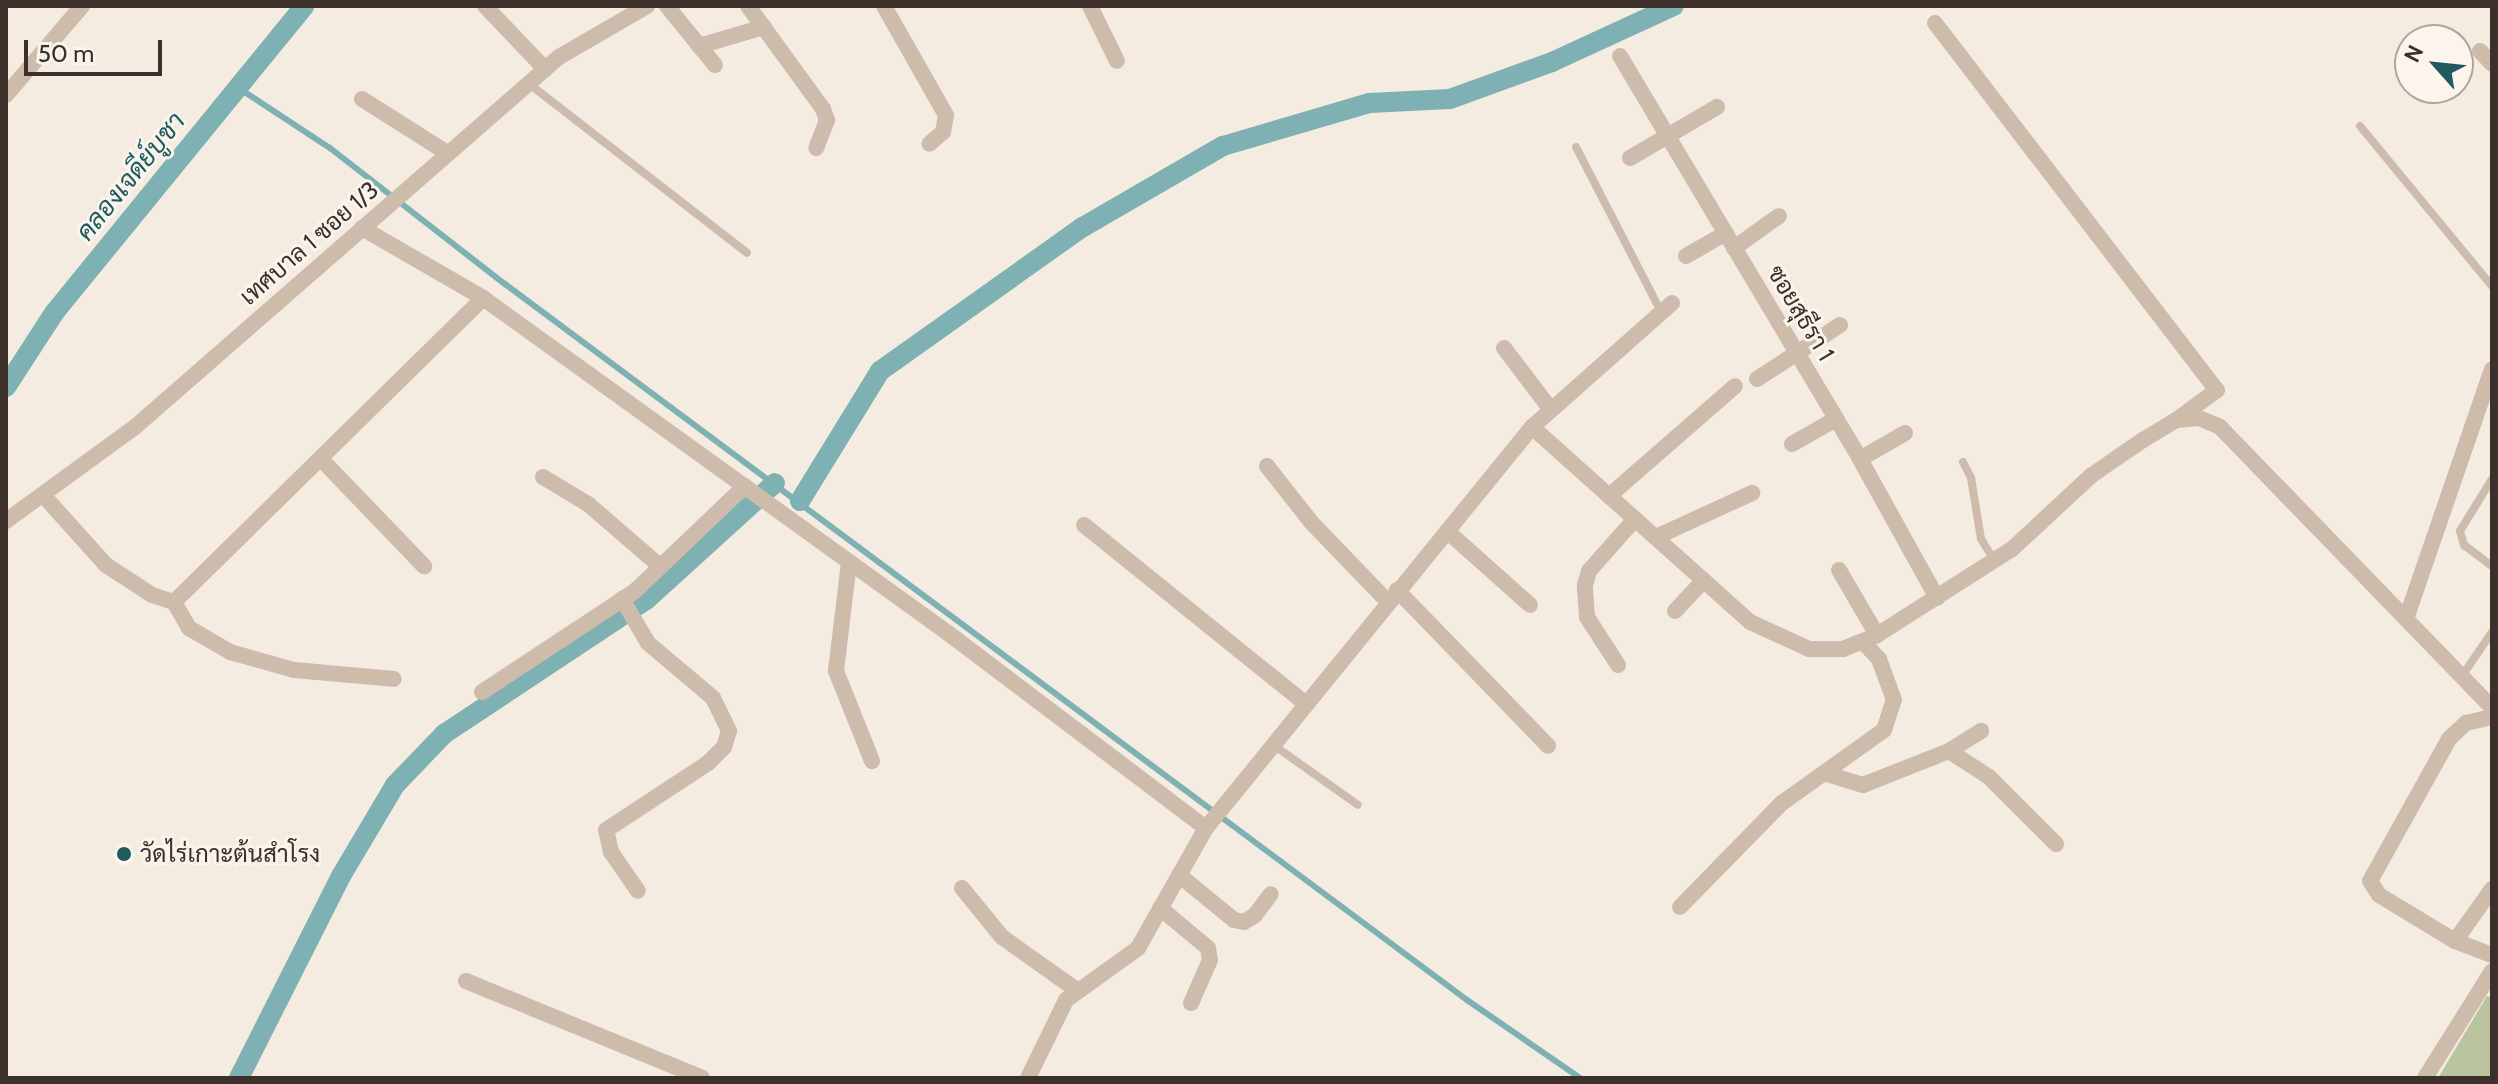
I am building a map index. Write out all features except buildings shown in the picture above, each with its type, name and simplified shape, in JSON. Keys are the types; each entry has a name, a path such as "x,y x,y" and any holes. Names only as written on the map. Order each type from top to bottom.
{"street":[{"path":"6,95 13,74 82,6"},
{"path":"485,6 545,69"},
{"name":"เทศบาล 1 ซอย 1/3","path":"6,521 135,427 528,82 647,6"},
{"path":"667,6 715,65"},
{"path":"748,6 823,109 827,120 816,148"},
{"path":"884,6 946,115 943,132 929,144"},
{"path":"1090,6 1117,61"},
{"path":"1532,427 1750,622 1777,637 1809,649 1870,639 1937,598 1994,561 2092,475 2217,390 1935,23"},
{"path":"699,46 764,27"},
{"path":"2480,51 2492,64"},
{"name":"ซอยสุธีรา 1","path":"1620,56 1860,459 1937,598"},
{"path":"362,99 447,153"},
{"path":"1630,158 1717,107"},
{"path":"1686,256 1730,240 1779,216"},
{"path":"368,222 483,298 754,492 1208,826"},
{"path":"174,602 483,298"},
{"path":"1028,1078 1047,1031 1078,991 1126,960 1208,826 1303,702 1532,427 1667,308"},
{"path":"1757,379 1840,325"},
{"path":"1504,348 1551,410"},
{"path":"2406,619 2486,401 2492,369"},
{"path":"1609,496 1735,386"},
{"path":"2176,420 2199,418 2220,427 2492,708"},
{"path":"1792,444 1836,419"},
{"path":"1860,459 1905,433"},
{"path":"321,459 424,566"},
{"path":"1267,466 1311,522 1548,746"},
{"path":"543,477 588,504 661,567"},
{"path":"482,692 626,606 661,567 754,492"},
{"path":"1656,537 1752,493"},
{"path":"43,495 106,565 152,595 174,602 189,628 230,652 294,670 394,679"},
{"path":"1618,665 1587,617 1585,585 1589,571 1635,519"},
{"path":"1084,525 1303,702"},
{"path":"1447,531 1530,605"},
{"path":"849,562 836,671 872,761"},
{"path":"1680,907 1701,879 1782,803 1867,744 1892,716 1889,682 1839,570"},
{"path":"1675,611 1704,580"},
{"path":"626,606 648,643 713,698 729,731 724,747 708,763 606,830 611,852 638,891"},
{"path":"2492,717 2466,723 2449,739 2370,881 2379,895 2455,941 2492,955"},
{"path":"1824,773 1863,785 1949,751 1981,731"},
{"path":"1949,751 1989,777 2056,844"},
{"path":"1179,875 1234,920 1244,922 1255,915 1271,894"},
{"path":"962,888 1002,937 1078,991"},
{"path":"2455,941 2492,889"},
{"path":"1160,908 1208,948 1210,960 1191,1003"},
{"path":"2425,1078 2490,979"},
{"path":"466,981 702,1078"}],"lane":[{"path":"528,82 747,253"},
{"path":"2360,126 2492,286"},
{"path":"1576,147 1667,308"},
{"path":"1963,462 1971,478 1981,539 1994,561"},
{"path":"2492,479 2460,531 2464,545 2492,566"},
{"path":"2462,677 2492,632"},
{"path":"1272,743 1358,805"}],"green space":[{"path":"2487,996 2492,998 2492,1078 2438,1078"}],"waterway":[{"name":"คลองเจดีย์บูชา","path":"6,387 54,313 304,6"},
{"path":"800,501 880,371 1083,227 1223,146 1369,103 1450,99 1552,62 1674,6"},
{"path":"237,87 330,148 505,284 1467,1000 1580,1078"},
{"path":"239,1078 341,876 395,785 444,734 646,600 775,483"}],"place":[{"name":"วัดไร่เกาะต้นสำโรง","path":"124,854"}]}
